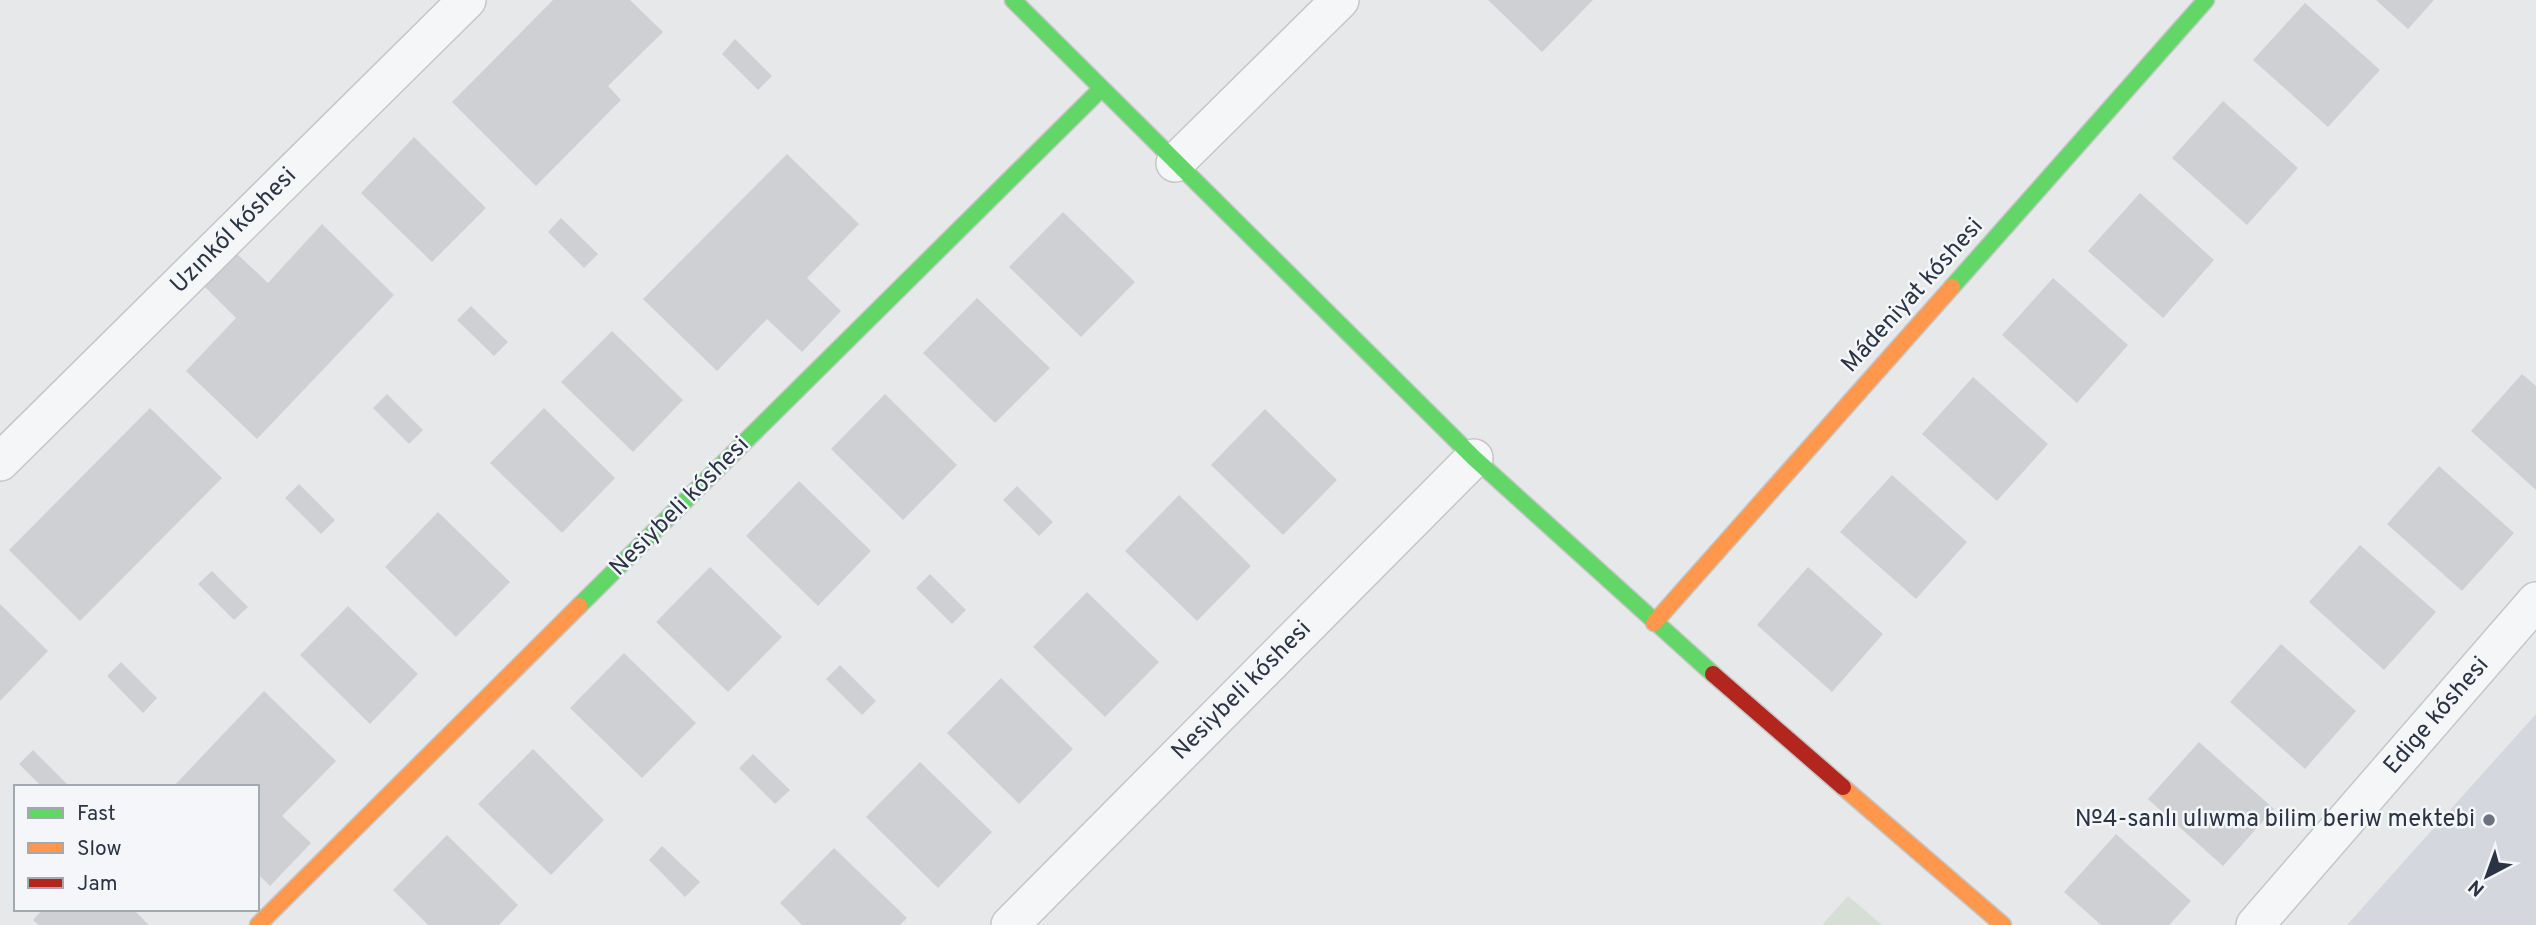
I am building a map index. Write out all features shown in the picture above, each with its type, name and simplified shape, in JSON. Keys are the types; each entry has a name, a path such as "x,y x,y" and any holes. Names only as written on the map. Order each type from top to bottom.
{"street":[{"name":"Uzınkól kóshesi","path":"0,462 467,0"},
{"path":"1013,0 1474,458 1654,622 2003,925"},
{"path":"1175,163 1340,0"},
{"name":"Mádeniyat kóshesi","path":"1654,622 2206,0"},
{"name":"Nesiybeli kóshesi","path":"258,925 1101,89"},
{"name":"Nesiybeli kóshesi","path":"1010,925 1474,458"},
{"name":"Edige kóshesi","path":"2255,925 2536,601"}],"shaded area":[{"name":"№4-sanlı ulıwma bilim beriw mektebi","path":"2536,714 2536,925 2347,925"},
{"path":"1848,896 1882,925 1822,925"}],"building":[{"path":"553,0 630,0 663,32 608,86 621,100 536,186 452,102"},
{"path":"1488,0 1593,0 1542,52"},
{"path":"2376,0 2434,0 2408,29"},
{"path":"2305,3 2380,70 2328,127 2253,60"},
{"path":"735,39 772,76 758,90 722,54"},
{"path":"2223,101 2298,168 2247,225 2172,158"},
{"path":"414,137 486,208 432,262 361,193"},
{"path":"787,154 859,224 807,278 841,311 802,352 767,319 717,371 643,299"},
{"path":"2140,193 2214,260 2163,318 2088,251"},
{"path":"1063,212 1135,282 1081,337 1009,267"},
{"path":"561,218 598,254 584,268 548,232"},
{"path":"322,224 394,295 257,439 186,371 236,318 202,284 234,251 268,283"},
{"path":"2053,278 2128,345 2077,403 2002,335"},
{"path":"977,298 1050,368 995,423 923,353"},
{"path":"471,306 508,342 494,356 457,320"},
{"path":"612,331 683,400 633,452 561,382"},
{"path":"2522,374 2536,386 2536,490 2471,431"},
{"path":"1973,377 2048,444 1997,501 1922,434"},
{"path":"387,394 423,430 409,444 373,408"},
{"path":"885,394 957,465 903,520 831,449"},
{"path":"150,408 222,478 80,621 9,550"},
{"path":"544,408 615,478 562,533 490,463"},
{"path":"1265,409 1337,480 1283,535 1211,465"},
{"path":"2439,466 2514,533 2462,591 2387,524"},
{"path":"1892,475 1967,542 1916,599 1840,532"},
{"path":"799,481 871,551 818,606 746,536"},
{"path":"299,484 335,520 321,534 285,498"},
{"path":"1017,486 1053,522 1039,536 1003,500"},
{"path":"1179,495 1251,566 1197,621 1125,551"},
{"path":"438,512 510,582 456,637 385,567"},
{"path":"2360,545 2436,612 2384,670 2309,602"},
{"path":"710,567 782,637 728,692 656,622"},
{"path":"1808,567 1883,634 1832,692 1757,625"},
{"path":"212,571 248,607 234,620 198,584"},
{"path":"930,574 966,610 952,624 916,588"},
{"path":"1087,592 1159,662 1105,717 1033,647"},
{"path":"0,604 48,651 0,701"},
{"path":"348,606 418,674 370,724 300,655"},
{"path":"2281,644 2356,711 2305,769 2230,702"},
{"path":"624,653 696,723 642,778 570,708"},
{"path":"121,662 157,698 143,713 107,676"},
{"path":"840,665 876,701 862,715 826,679"},
{"path":"1001,678 1073,749 1019,804 947,733"},
{"path":"264,691 336,761 282,816 311,843 270,886 259,875 259,785 175,785"},
{"path":"2199,742 2274,809 2223,866 2148,799"},
{"path":"533,749 604,820 551,875 478,804"},
{"path":"33,750 68,785 40,785 19,764"},
{"path":"753,754 790,790 775,804 739,768"},
{"path":"920,762 992,832 938,888 866,817"},
{"path":"2116,834 2191,901 2169,925 2101,925 2064,892"},
{"path":"447,835 518,905 499,925 428,925 393,890"},
{"path":"662,846 700,882 685,897 649,860"},
{"path":"834,848 907,918 900,925 802,925 780,903"},
{"path":"41,911 135,911 149,925 39,925 33,920"}],"traffic: fast":[{"path":"1013,0 1474,458 1713,674"},
{"path":"1952,287 2206,0"},
{"path":"579,606 1101,89"}],"traffic: slow":[{"path":"1654,623 1952,287"},
{"path":"258,925 579,606"},
{"path":"1843,787 2003,925"}],"traffic: jam":[{"path":"1713,674 1843,787"}],"place":[{"name":"№4-sanlı ulıwma bilim beriw mektebi","path":"2489,820"}]}
